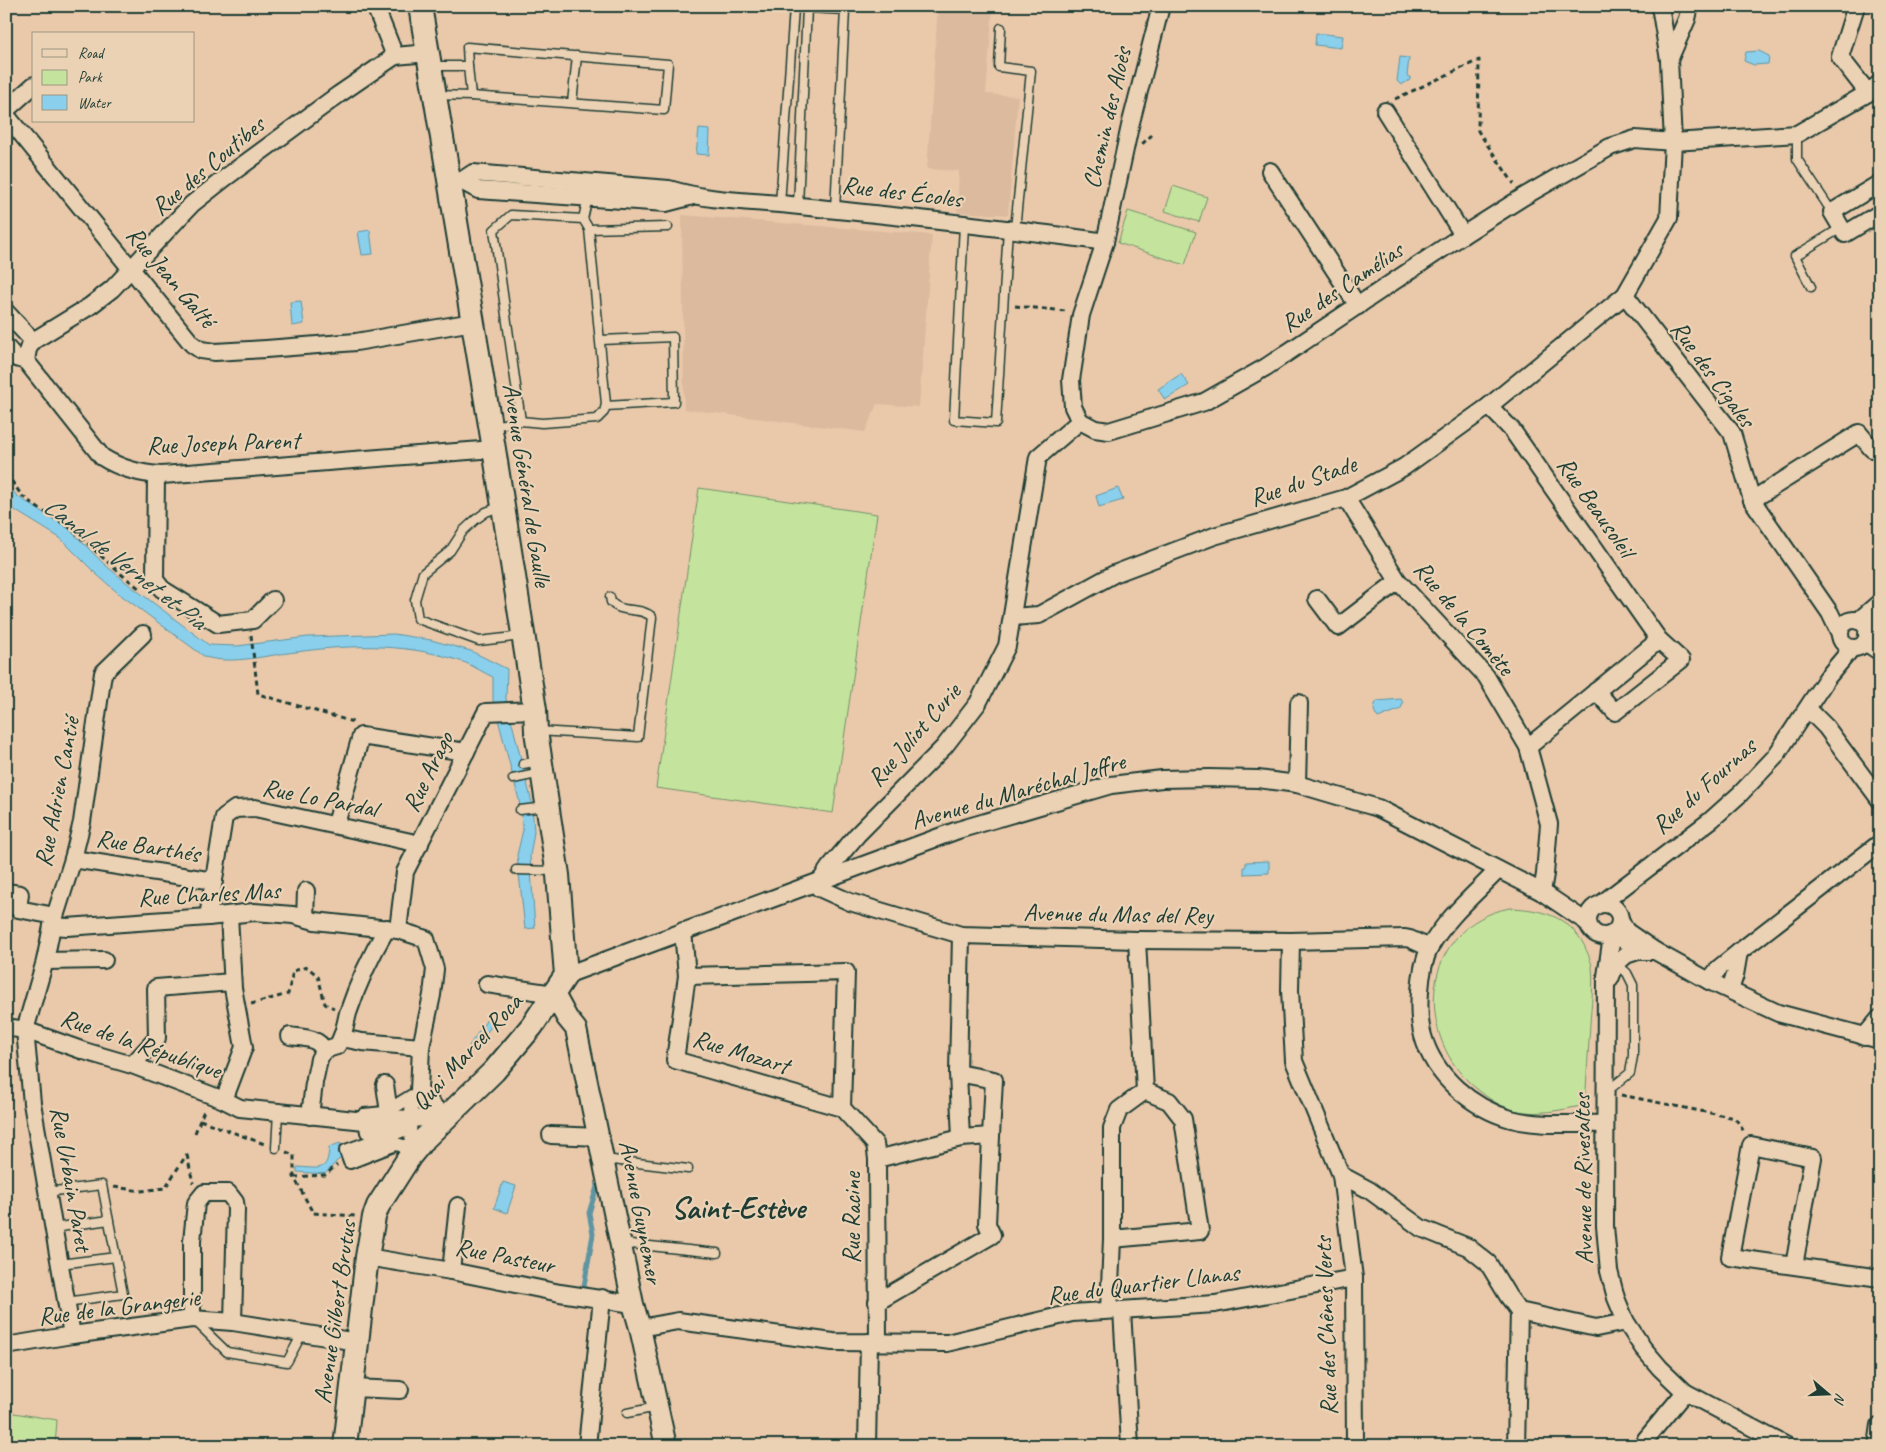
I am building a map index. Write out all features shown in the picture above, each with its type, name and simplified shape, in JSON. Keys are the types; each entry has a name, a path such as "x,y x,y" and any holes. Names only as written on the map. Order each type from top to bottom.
{"main road":[{"name":"Avenue Général de Gaulle","path":"420,6 435,96 455,181 473,322 524,636 536,720 533,768 557,871 566,975"},
{"name":"Quai Marcel Roca","path":"423,1140 494,1071 532,1026 566,975"},
{"name":"Avenue Gilbert Brutus","path":"345,1446 367,1257 374,1217 378,1206 410,1156 423,1140"}],"street":[{"path":"375,6 395,56"},
{"name":"Chemin des Aloès","path":"1080,421 1073,407 1071,380 1081,315 1105,242 1133,116 1161,6"},
{"path":"1625,295 1669,218 1673,142 1669,60 1660,6"},
{"path":"1669,60 1688,19 1690,6"},
{"path":"1797,134 1874,88 1840,57 1856,6"},
{"name":"Rue des Coutibes","path":"33,341 90,306 112,289 192,204 224,178 338,95 395,56 429,60"},
{"path":"6,110 32,87"},
{"path":"1384,111 1463,235"},
{"name":"Rue Jean Galté","path":"6,115 192,344 202,350 215,352 356,342 473,322"},
{"name":"Rue des Camélias","path":"1080,421 1095,429 1110,431 1204,402 1266,367 1523,197 1610,147 1635,139 1673,142 1797,134"},
{"path":"1270,171 1358,306"},
{"name":"Rue des Écoles","path":"455,181 474,173 669,189 693,196 798,205 964,225 1012,228 1105,242"},
{"name":"Rue des Écoles","path":"455,181 478,190 666,203 693,196"},
{"path":"1880,183 1832,212 1845,234 1880,213"},
{"name":"Rue du Stade","path":"1012,617 1039,615 1114,574 1214,536 1346,498 1404,467 1489,406 1625,295"},
{"name":"Rue des Cigales","path":"1625,295 1732,433 1752,500 1830,613 1853,640"},
{"path":"6,312 33,341"},
{"name":"Rue Joseph Parent","path":"33,341 28,349 15,357 102,458 130,471 156,475 494,450"},
{"name":"Rue Beausoleil","path":"1489,406 1512,430 1659,640 1681,660 1615,712 1596,691"},
{"name":"Rue Joliot Curie","path":"821,880 857,835 944,747 978,703 1007,646 1038,457 1080,421"},
{"path":"1752,500 1859,434 1872,449"},
{"path":"156,475 155,580 162,589 218,624 253,620 273,600"},
{"name":"Rue de la Comète","path":"1346,498 1398,581 1486,676 1528,747 1549,824 1542,892"},
{"path":"1317,599 1338,626 1398,581"},
{"path":"1880,602 1854,621 1843,626 1853,640 1880,652"},
{"path":"1830,613 1865,626 1853,640"},
{"name":"Rue du Fournas","path":"1598,905 1711,820 1740,794 1775,757 1853,640 1880,621"},
{"name":"Rue Adrien Cantié","path":"25,1030 53,921 73,859 82,822 103,673 143,634"},
{"path":"1528,747 1659,640"},
{"path":"1298,784 1299,703"},
{"path":"1808,709 1826,727 1880,800"},
{"name":"Rue Arago","path":"393,929 405,872 486,712 501,711 536,720"},
{"path":"336,824 361,736 466,752"},
{"name":"Avenue du Maréchal Joffre","path":"566,975 958,830 1111,785 1162,779 1258,779 1298,784 1378,808 1542,892 1590,928"},
{"name":"Rue Lo Pardal","path":"208,917 224,816 235,809 255,808 336,824 420,844"},
{"path":"1710,980 1719,968 1738,952 1880,843"},
{"name":"Rue Barthés","path":"73,859 214,882"},
{"path":"1498,870 1441,930 1430,948 1422,971 1419,1005 1423,1036 1433,1060 1457,1090 1481,1107 1511,1119 1540,1124 1605,1124"},
{"name":"Rue du Fournas","path":"1620,918 1630,886 1639,874"},
{"name":"Avenue du Mas del Rey","path":"821,880 819,888 850,902 961,935 1137,940 1291,941 1405,938 1430,948"},
{"path":"305,918 306,891"},
{"name":"Rue Charles Mas","path":"6,892 20,894 18,909 67,928 254,912 293,915 393,929 426,939 435,969 432,995 421,1047"},
{"name":"Avenue du Maréchal Joffre","path":"1542,892 1598,905"},
{"path":"1620,918 1616,932 1610,935 1601,936 1590,928 1589,914 1598,905 1606,904 1614,907 1620,918 1626,931 1654,950 1778,1014 1872,1038 1880,1018"},
{"path":"217,1097 244,1047 232,985 229,915"},
{"name":"Avenue de Rivesaltes","path":"1590,928 1610,970"},
{"path":"306,1116 319,1059 324,1050 337,1046 342,1038 348,1013 370,956 393,929"},
{"path":"683,931 687,976 846,972 842,1108"},
{"path":"961,935 958,1073 961,1138"},
{"path":"1610,935 1654,950"},
{"name":"Avenue de Rivesaltes","path":"1610,935 1605,1124 1605,1226 1609,1271 1616,1298 1626,1322 1643,1348 1660,1368 1685,1392 1787,1446"},
{"path":"1137,940 1145,1091"},
{"name":"Rue des Chênes Verts","path":"1291,941 1290,990 1294,1061 1341,1175 1354,1278 1355,1446"},
{"path":"1610,970 1626,955 1654,950"},
{"path":"1730,990 1735,975 1738,952"},
{"path":"44,961 104,960"},
{"name":"Rue Mozart","path":"687,976 676,1060 842,1108"},
{"path":"487,984 554,994"},
{"path":"132,1065 157,1038 156,988 232,985"},
{"name":"Avenue Guynemer","path":"554,994 567,1018 576,1029 633,1304 666,1446"},
{"name":"Rue de la République","path":"6,1027 25,1030 84,1051 132,1065 217,1097 240,1108 278,1112"},
{"name":"Rue Urbain Paret","path":"25,1030 32,1103 72,1335"},
{"path":"290,1036 312,1039 321,1044 324,1050"},
{"path":"342,1038 362,1042 421,1047 419,1091 445,1118"},
{"path":"877,1302 992,1235 987,1224 994,1080 958,1073"},
{"path":"385,1085 389,1114"},
{"path":"1130,1446 1116,1310 1112,1239 1112,1128 1119,1110 1145,1091"},
{"path":"1112,1239 1200,1230 1183,1119 1169,1101 1145,1091"},
{"path":"278,1112 365,1122 389,1114 412,1096 410,1134 413,1138 407,1147 396,1144 350,1162 346,1152 401,1131 397,1122 367,1132 365,1122"},
{"name":"Rue Racine","path":"842,1108 875,1144 877,1159 877,1302 867,1446"},
{"path":"389,1114 411,1118 445,1118"},
{"path":"551,1135 599,1137"},
{"path":"877,1159 961,1138 991,1136"},
{"path":"1794,1266 1813,1158 1751,1145 1730,1257 1794,1266 1880,1278"},
{"path":"1341,1175 1369,1190 1421,1228 1468,1247 1488,1263 1519,1311 1516,1446"},
{"path":"192,1319 192,1241 196,1203 204,1193 228,1194 235,1202 236,1250 233,1322"},
{"path":"451,1270 458,1206"},
{"name":"Rue Pasteur","path":"367,1257 451,1270 560,1293 633,1304"},
{"name":"Rue du Quartier Llanas","path":"640,1328 678,1321 832,1342 946,1343 1072,1313 1215,1304 1354,1278"},
{"path":"587,1446 602,1298"},
{"path":"1519,1311 1596,1328 1626,1322"},
{"name":"Rue de la Grangerie","path":"6,1346 192,1319 233,1322 357,1342"},
{"path":"352,1388 400,1390"},
{"path":"1644,1446 1646,1439 1685,1392"},
{"path":"1877,1446 1880,1425"}],"lane":[{"path":"780,204 794,8"},
{"path":"798,205 807,8 845,10 835,210"},
{"path":"964,225 954,420 996,423 1003,305 1031,71 998,67 1001,28"},
{"path":"435,96 471,96 664,110 668,64 467,47 471,96"},
{"path":"572,103 577,56"},
{"path":"429,60 468,66"},
{"path":"1797,134 1797,159 1832,212"},
{"path":"490,426 521,421 542,422 597,419 604,412 606,406 601,340 589,229 583,219 588,197"},
{"path":"521,421 494,230 511,216 583,219"},
{"path":"589,229 668,227"},
{"path":"1811,287 1795,256 1841,228"},
{"path":"601,340 673,337 674,402 606,406"},
{"path":"503,505 486,512 475,520 463,531 450,551 422,573 415,600 418,618 479,641 524,636"},
{"path":"536,720 638,737 652,617 647,612 615,607 610,597"},
{"path":"513,779 533,768"},
{"path":"520,810 541,807"},
{"path":"516,870 557,871"},
{"path":"1606,1092 1630,1073 1633,1056 1633,985 1627,973 1610,970"},
{"path":"276,1148 278,1112"},
{"path":"604,1159 688,1170"},
{"path":"47,1192 102,1185 123,1294 66,1302"},
{"path":"53,1228 109,1220"},
{"path":"621,1242 717,1253"},
{"path":"60,1264 116,1257"},
{"path":"192,1319 227,1352 287,1362 302,1334"},
{"path":"628,1413 657,1407"}],"path":[{"path":"1384,111 1385,104 1479,60 1478,131 1523,197"},
{"path":"1003,305 1057,309 1081,315"},
{"path":"6,464 11,480 22,496 69,527 121,574 146,592"},
{"path":"250,633 258,694 362,724 361,736"},
{"path":"236,1009 288,994 294,971 307,967 318,976 325,1004 348,1013"},
{"path":"1606,1092 1735,1118 1751,1145"},
{"path":"195,1133 200,1120 217,1097"},
{"path":"200,1120 294,1155 294,1177 313,1212 374,1217"},
{"path":"112,1188 141,1191 165,1188 187,1154 196,1203"},
{"path":"294,1177 325,1175"}],"shaded area":[{"path":"938,6 993,6 986,94 1018,96 1008,215 957,212 959,171 927,169"},
{"path":"1019,6 1144,6 1142,14"},
{"path":"682,215 932,235 919,407 877,404 865,432 684,409"}],"green space":[{"path":"1173,186 1207,197 1199,222 1165,211"},
{"path":"1128,211 1196,232 1185,265 1118,243"},
{"path":"699,488 877,514 833,813 656,788"},
{"path":"1510,908 1543,912 1562,921 1578,935 1590,958 1593,988 1585,1105 1540,1112 1522,1112 1503,1106 1477,1089 1456,1067 1442,1042 1435,1014 1435,986 1443,959 1458,936 1480,919"},
{"path":"12,1360 8,1412 57,1420 55,1446 6,1446 6,1361"}],"water":[{"path":"1316,33 1343,36 1341,48 1315,45"},
{"path":"1759,51 1769,56 1768,64 1754,65 1744,61 1746,52"},
{"path":"1400,57 1409,58 1407,76 1410,77 1410,80 1401,85 1397,81"},
{"path":"699,129 710,130 709,155 696,154"},
{"path":"370,230 373,254 362,255 358,232"},
{"path":"301,301 304,324 292,326 290,302"},
{"path":"1181,374 1189,385 1165,400 1158,389"},
{"name":"Canal de Vernet et Pia","path":"6,482 17,496 68,528 104,564 209,645 237,646 308,637 394,634 431,640 471,651 507,669 506,699 532,803 534,832 530,856 535,928 525,929 517,855 523,830 519,800 493,700 493,677 466,663 445,656 382,647 317,649 238,660 205,657 118,593 60,538 8,506 6,504"},
{"path":"1118,488 1123,500 1099,507 1096,496"},
{"path":"1401,699 1403,703 1401,709 1378,718 1374,709 1377,701"},
{"path":"1269,861 1269,873 1244,874 1246,862"},
{"path":"490,1015 496,1019 475,1050 469,1046"},
{"path":"340,1143 345,1157 338,1160 325,1174 297,1172 297,1167 317,1168 324,1165 327,1161 329,1147"},
{"path":"503,1182 516,1186 507,1213 494,1208"}],"waterway":[{"path":"583,1292 593,1234 589,1213 599,1180"}],"district":[{"name":"Saint-Estève","path":"738,1208"}]}
